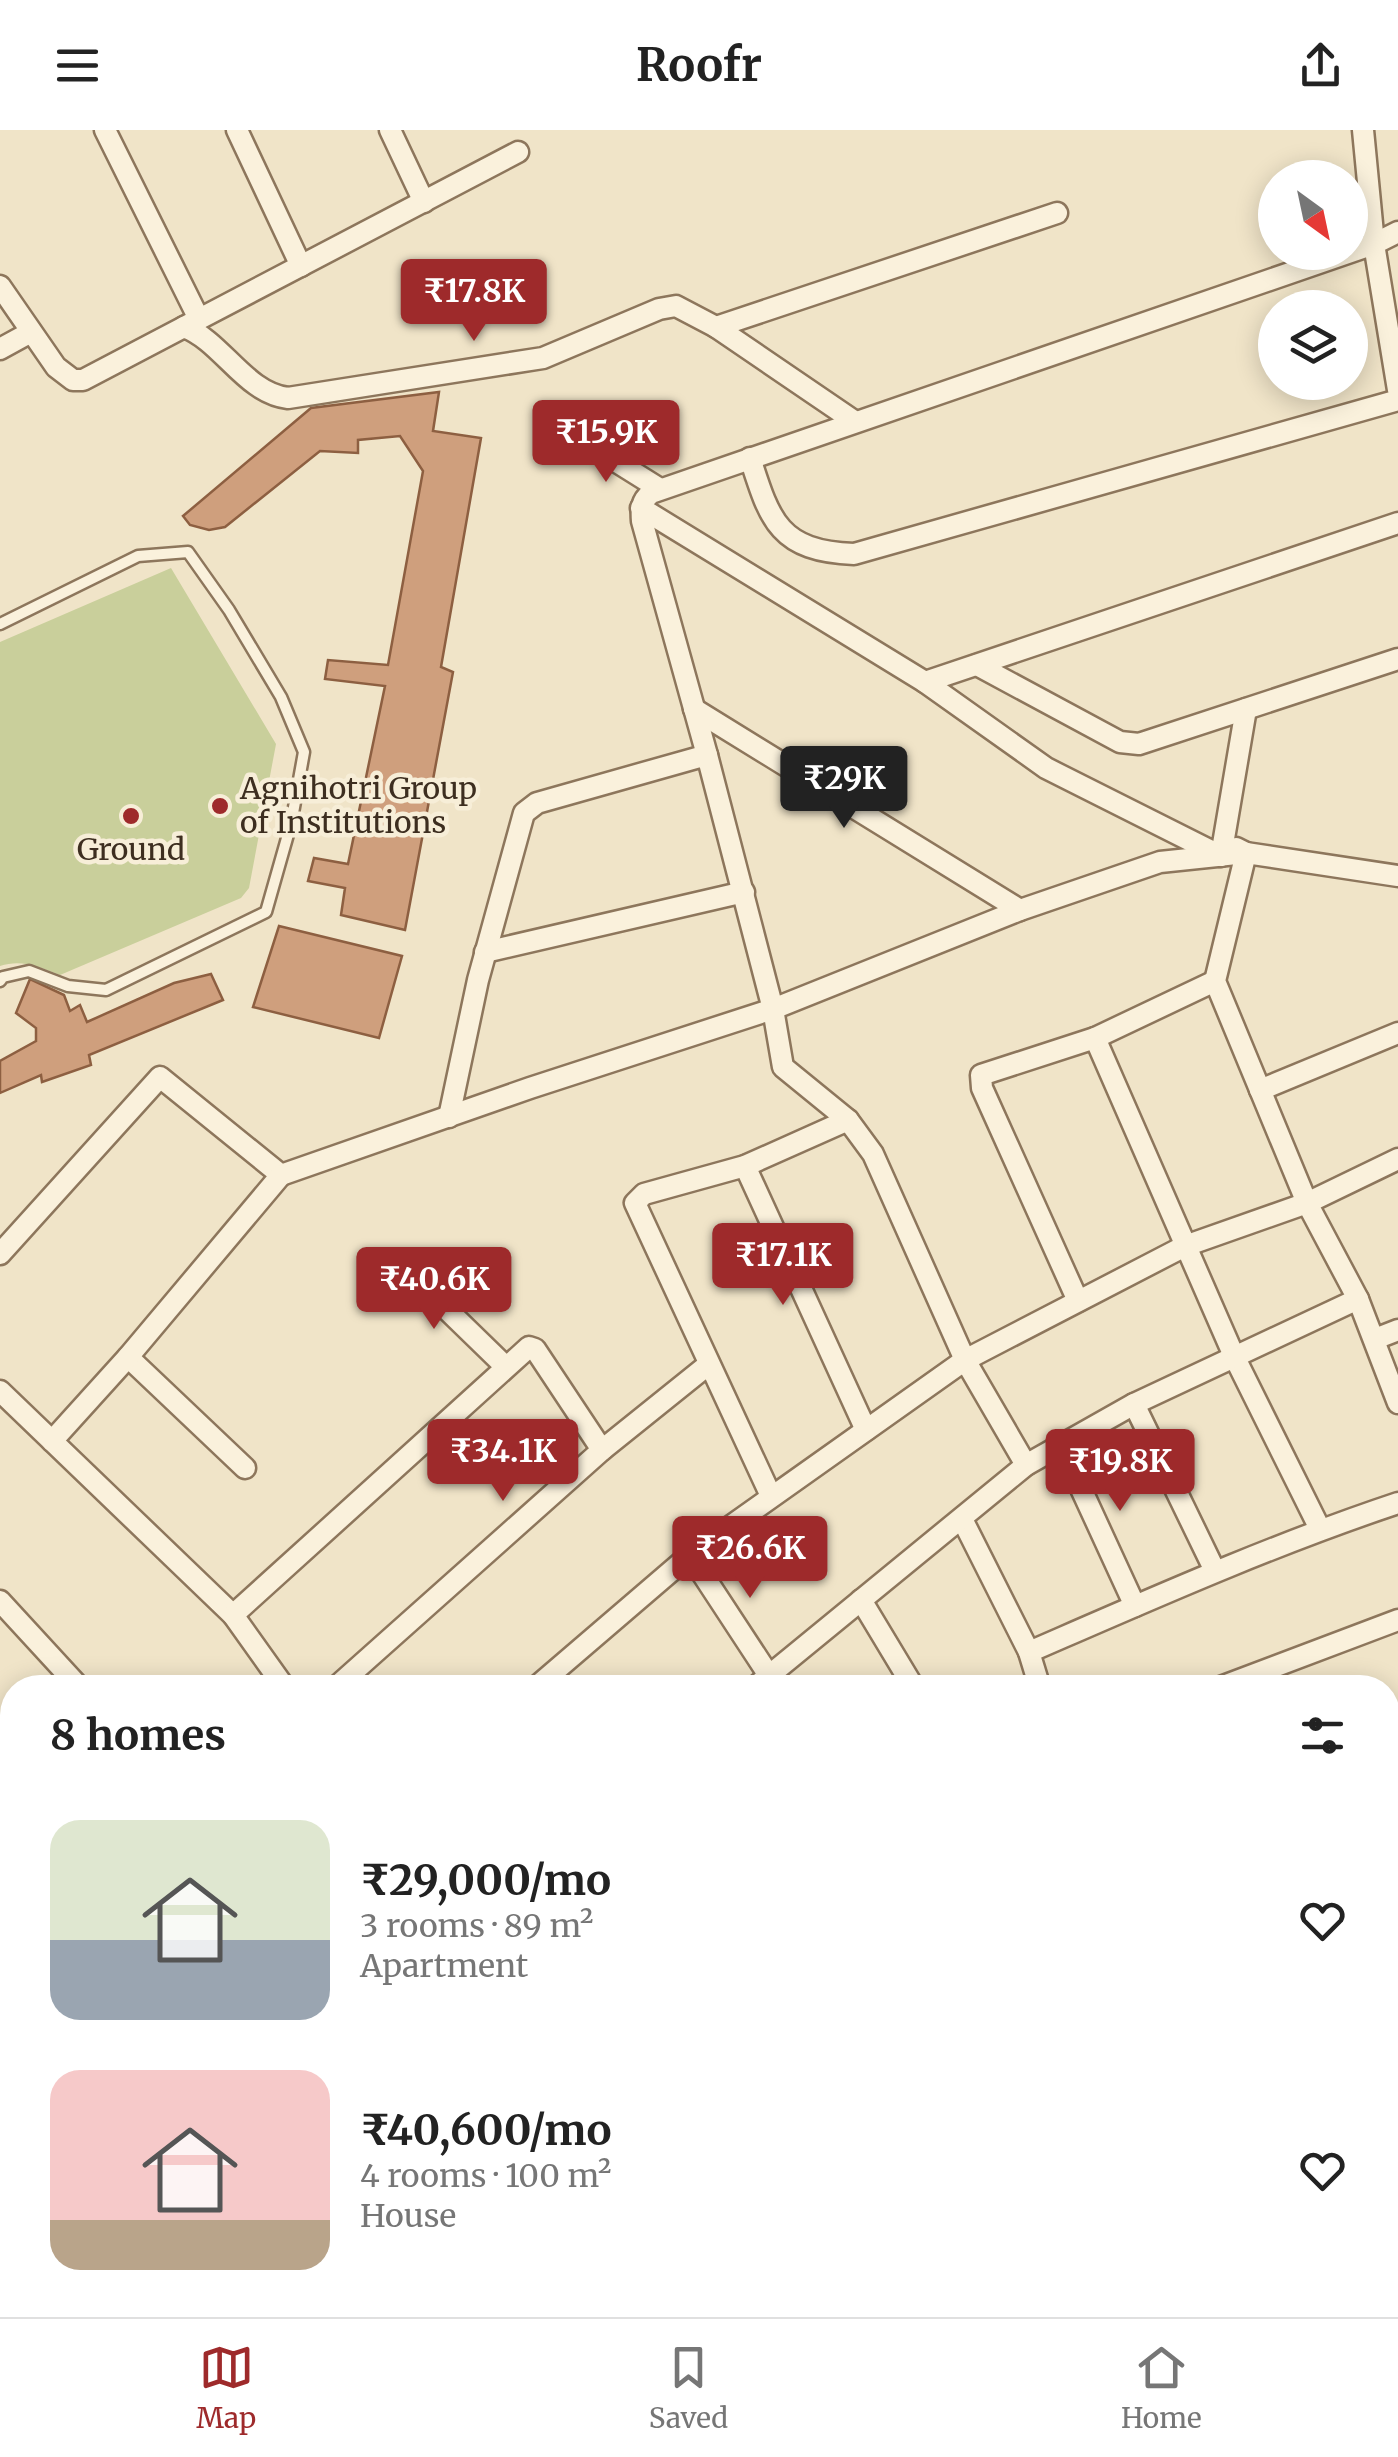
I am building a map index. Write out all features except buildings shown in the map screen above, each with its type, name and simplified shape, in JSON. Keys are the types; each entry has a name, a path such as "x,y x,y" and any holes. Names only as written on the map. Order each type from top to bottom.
{"street":[{"path":"105,130 195,332 276,396 288,398 543,358 670,306 683,308 716,327 854,421"},
{"path":"237,130 301,266"},
{"path":"390,130 424,202"},
{"path":"1363,130 1374,244 1398,390"},
{"path":"0,286 56,367 73,380 83,380 518,152"},
{"path":"716,327 1057,213"},
{"path":"1026,1464 964,1360 878,1164 848,1120 783,1066 744,892 641,508 644,498 854,421 1374,244 1398,232"},
{"path":"0,350 32,332"},
{"path":"750,458 768,513 776,524 795,540 829,553 854,554 1398,400"},
{"path":"580,440 660,490"},
{"path":"641,508 930,680 1046,768 1246,853 1398,876"},
{"path":"930,680 1398,523"},
{"path":"973,666 1120,742 1139,744 1398,659"},
{"path":"694,709 1020,910"},
{"path":"1224,844 1246,709"},
{"path":"449,1117 486,952 521,821 530,807 707,755"},
{"path":"52,1441 281,1175 773,1009 1020,910 1224,844"},
{"path":"1246,853 1215,981 1307,1203 1358,1299 1398,1403"},
{"path":"486,952 744,892"},
{"path":"1078,1301 980,1079 987,1071 1095,1038 1215,981"},
{"path":"1260,1090 1398,1034"},
{"path":"1095,1038 1234,1356 1320,1530"},
{"path":"0,1254 160,1078 281,1175"},
{"path":"771,1496 634,1203 644,1194 745,1166 848,1120"},
{"path":"550,1675 690,1555 964,1360 1186,1246 1307,1203 1398,1159"},
{"path":"745,1166 866,1430"},
{"path":"398,1262 505,1366"},
{"path":"768,1675 1026,1464 1134,1404 1358,1299"},
{"path":"1375,1339 1398,1330"},
{"path":"233,1615 505,1366 532,1347 602,1450"},
{"path":"128,1357 245,1468"},
{"path":"350,1675 602,1450 709,1364"},
{"path":"0,1391 233,1615 276,1675"},
{"path":"1134,1404 1215,1571"},
{"path":"1060,1443 1135,1606"},
{"path":"1028,1652 1215,1571 1398,1503"},
{"path":"962,1519 1036,1675"},
{"path":"690,1555 758,1675"},
{"path":"861,1600 906,1675"},
{"path":"0,1601 68,1675"},
{"path":"1252,1675 1398,1620"}],"lane":[{"path":"0,624 138,556 188,552 229,610 281,697 304,752 292,824 266,912 106,990 68,986 29,970 0,980"}],"green space":[{"name":"Ground","path":"171,568 276,744 249,888 241,898 60,975 23,964 0,966 0,642"}],"place":[{"name":"Agnihotri Group of Institutions","path":"220,806"},
{"name":"Ground","path":"131,816"}]}
